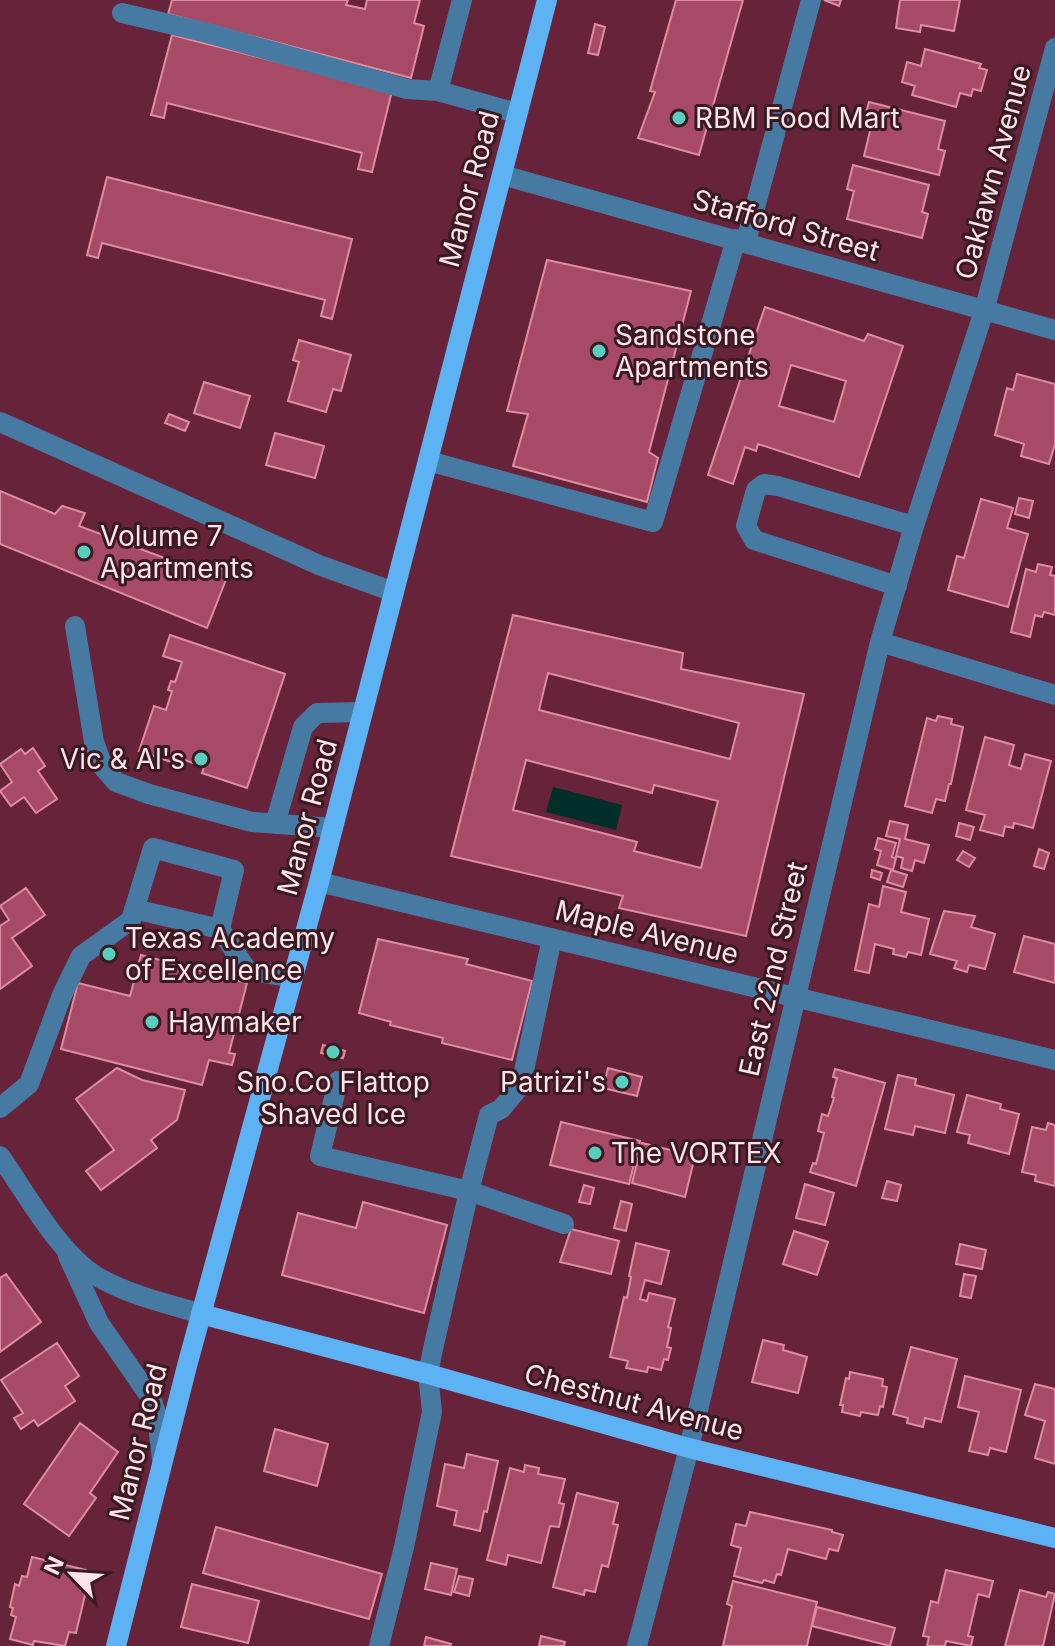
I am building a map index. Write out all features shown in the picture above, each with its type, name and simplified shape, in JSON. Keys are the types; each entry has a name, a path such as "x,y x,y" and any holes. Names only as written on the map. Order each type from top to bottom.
{"main road":[{"name":"Manor Road","path":"116,1646 162,1460 319,882 547,0"},
{"name":"Chestnut Avenue","path":"201,1314 689,1448 1055,1538"}],"street":[{"path":"438,91 462,0"},
{"path":"428,461 653,522 741,240 811,0"},
{"path":"122,13 204,32 407,89 438,91 517,113"},
{"name":"Oaklawn Avenue","path":"984,311 1055,48"},
{"name":"Stafford Street","path":"502,175 1055,330"},
{"name":"East 22nd Street","path":"637,1646 689,1448 880,642 984,311"},
{"path":"0,422 319,565 394,592"},
{"path":"897,586 754,540 746,526 756,490 764,484 778,486 914,526"},
{"path":"75,626 94,742 103,767 116,782 252,822 333,828"},
{"path":"880,642 1055,695"},
{"path":"275,824 303,727 317,713 363,712"},
{"path":"0,1108 29,1084 62,995 81,956 131,920 153,848 234,870 220,929"},
{"name":"Maple Avenue","path":"319,882 1055,1060"},
{"path":"134,909 220,929 247,970 293,978"},
{"path":"379,1646 404,1547 432,1412 428,1374 469,1191 489,1115 501,1109 521,1085 552,938"},
{"path":"338,1081 320,1156 469,1191 564,1224"},
{"path":"0,1156 63,1246 99,1323 151,1398 157,1416 162,1460"},
{"path":"63,1246 93,1274 124,1291 201,1314"}],"shaded area":[{"path":"553,787 622,805 616,830 546,812"}],"building":[{"path":"172,0 348,0 346,5 365,9 367,0 420,0 414,23 424,26 411,78 168,14"},
{"path":"676,0 743,0 699,155 638,138 655,92 650,91"},
{"path":"824,0 841,0 839,6"},
{"path":"900,0 960,0 954,31 921,25 920,32 896,28"},
{"path":"595,24 605,27 598,55 588,53"},
{"path":"172,35 392,91 372,172 358,169 362,153 167,103 164,118 151,115"},
{"path":"925,49 981,64 979,68 987,70 981,91 973,89 971,96 960,93 956,107 912,95 915,86 902,82 907,62 921,66"},
{"path":"869,102 945,121 938,149 945,151 939,175 864,156 871,127 863,125"},
{"path":"853,165 929,185 922,212 928,214 922,238 847,219 854,191 847,189"},
{"path":"107,177 352,239 332,319 321,316 325,300 102,243 98,258 87,255"},
{"name":"Sandstone Apartments","path":"547,260 691,291 649,452 658,458 647,502 513,466 528,414 507,411"},
{"path":"765,307 864,341 868,334 903,346 859,477 758,444 756,451 745,447 733,484 708,475","holes":["791,365 846,381 834,422 779,406"]},
{"path":"299,340 351,355 341,391 333,389 326,412 288,401 299,362 293,360"},
{"path":"1017,374 1055,384 1055,444 1049,464 1021,456 1024,444 995,435 1007,388 1013,390"},
{"path":"204,382 250,396 240,428 194,413"},
{"path":"169,414 189,422 185,431 165,423"},
{"path":"275,433 324,446 315,478 266,465"},
{"name":"Volume 7 Apartments","path":"0,491 55,514 62,506 85,513 79,526 199,571 204,560 229,572 207,628 0,544"},
{"path":"1019,498 1033,501 1029,518 1015,514"},
{"path":"981,499 1013,508 1007,528 1028,534 1008,607 948,590 957,556 964,558"},
{"path":"1038,564 1052,567 1050,575 1055,576 1055,615 1044,612 1042,617 1035,615 1030,637 1011,632 1026,569 1036,572"},
{"path":"513,615 683,653 681,669 804,694 746,936 619,908 623,896 451,856","holes":["548,673 739,723 730,759 539,710","526,760 652,793 654,785 718,801 701,868 634,851 637,842 513,810"]},
{"path":"170,635 285,674 247,788 202,773 204,767 179,758 177,764 139,751 154,706 166,710 172,691 168,690 171,681 175,682 182,662 163,656"},
{"path":"938,716 952,719 951,724 963,727 945,801 936,799 932,813 905,806 927,718 936,721"},
{"path":"985,737 1014,745 1009,765 1021,769 1025,754 1051,761 1033,828 1014,823 1013,828 1005,826 1003,836 980,830 985,815 966,810"},
{"path":"33,748 45,766 38,771 57,799 36,813 24,797 11,806 0,791 12,782 0,764 21,749 25,754"},
{"path":"890,821 908,825 905,839 929,845 924,863 915,860 912,871 901,868 903,858 896,856 900,839 886,836"},
{"path":"959,823 974,827 970,840 956,836"},
{"path":"878,838 896,843 892,857 896,858 893,870 877,865 881,851 875,849"},
{"path":"1039,849 1049,853 1044,869 1034,866"},
{"path":"963,851 975,858 969,867 957,860"},
{"path":"872,870 882,873 880,880 871,877"},
{"path":"891,870 907,875 903,887 887,882"},
{"path":"883,886 906,892 901,912 929,919 921,955 908,952 906,957 893,954 894,949 875,944 869,973 855,970 869,904 879,907"},
{"path":"26,888 45,915 12,938 32,966 0,989 0,926 9,920 0,906"},
{"path":"944,911 975,916 971,927 995,934 985,969 969,965 967,972 954,968 957,961 930,954"},
{"path":"1024,936 1055,944 1055,983 1014,972"},
{"path":"378,939 468,959 466,964 532,981 512,1060 442,1043 443,1038 390,1025 391,1022 359,1013"},
{"name":"Haymaker","path":"141,955 247,983 229,1053 235,1054 232,1065 209,1060 202,1085 61,1049 78,983 130,996"},
{"name":"Sno.Co Flattop Shaved Ice","path":"323,1045 345,1051 343,1058 321,1053"},
{"path":"117,1068 142,1080 185,1090 177,1120 151,1140 157,1148 101,1190 86,1171 114,1150 76,1099"},
{"name":"Patrizi's","path":"608,1068 642,1077 637,1096 603,1088"},
{"path":"835,1069 885,1083 856,1186 810,1172 813,1163 816,1164 824,1133 818,1131 822,1114 828,1116 834,1098"},
{"path":"898,1075 916,1079 915,1085 954,1095 945,1133 915,1126 913,1135 885,1129"},
{"path":"967,1095 1001,1104 1000,1109 1019,1114 1009,1154 968,1143 970,1135 957,1132"},
{"name":"The VORTEX","path":"561,1122 640,1141 629,1184 550,1165"},
{"path":"1048,1123 1055,1125 1055,1186 1035,1181 1036,1175 1022,1172 1032,1127 1046,1130"},
{"path":"642,1143 695,1156 685,1197 632,1183"},
{"path":"887,1181 901,1185 897,1201 882,1198"},
{"path":"805,1184 834,1193 825,1225 796,1218"},
{"path":"584,1185 594,1188 590,1204 579,1202"},
{"path":"621,1201 632,1204 626,1231 614,1228"},
{"path":"363,1202 447,1225 424,1313 282,1275 298,1213 356,1228"},
{"path":"571,1229 619,1241 611,1274 560,1262"},
{"path":"794,1231 828,1242 817,1275 783,1264"},
{"path":"636,1243 669,1251 661,1284 645,1280 640,1299 647,1301 649,1293 675,1299 668,1327 671,1328 667,1347 671,1348 668,1360 664,1359 661,1370 648,1367 647,1372 626,1368 628,1361 610,1357 624,1297 627,1298"},
{"path":"960,1244 986,1250 982,1269 956,1264"},
{"path":"6,1274 41,1322 0,1352 0,1278"},
{"path":"964,1274 976,1276 971,1298 960,1296"},
{"path":"763,1340 784,1345 783,1350 807,1357 798,1393 752,1382"},
{"path":"57,1343 79,1376 65,1386 75,1401 38,1426 34,1420 21,1429 14,1418 23,1413 1,1380"},
{"path":"911,1347 957,1359 941,1422 925,1418 923,1427 907,1423 908,1418 893,1414"},
{"path":"850,1372 883,1379 882,1386 887,1387 878,1415 861,1412 860,1416 842,1412 843,1405 840,1405"},
{"path":"965,1376 1021,1390 1006,1452 990,1448 988,1455 969,1451 979,1412 958,1407"},
{"path":"1035,1384 1055,1389 1055,1464 1035,1458 1045,1421 1025,1415"},
{"path":"80,1423 118,1452 90,1493 96,1498 69,1536 24,1504"},
{"path":"275,1429 328,1444 317,1486 264,1471"},
{"path":"467,1454 498,1461 480,1531 454,1525 457,1511 437,1506 445,1464 464,1468"},
{"path":"525,1465 539,1468 538,1474 565,1479 559,1503 564,1504 559,1527 550,1526 541,1563 508,1555 506,1565 487,1560 510,1468 524,1472"},
{"path":"577,1493 618,1503 613,1524 618,1525 608,1567 602,1565 595,1592 585,1590 584,1595 553,1587"},
{"path":"750,1512 832,1530 843,1535 838,1551 829,1549 826,1559 788,1549 781,1575 777,1574 774,1583 734,1576 741,1548 731,1545 736,1524 746,1526"},
{"path":"216,1527 382,1574 369,1619 203,1573"},
{"path":"32,1557 86,1570 81,1590 86,1591 76,1633 69,1632 65,1646 34,1641 33,1645 10,1639 16,1617 11,1615 13,1608 10,1607 15,1584 19,1586 22,1576 27,1577"},
{"path":"431,1563 457,1569 451,1595 425,1589"},
{"path":"946,1570 993,1581 989,1597 978,1594 968,1636 973,1637 971,1646 946,1641 945,1646 927,1646 929,1637 923,1636 931,1601 938,1603"},
{"path":"459,1576 473,1579 469,1596 454,1592"},
{"path":"733,1581 817,1602 807,1646 723,1646 732,1606 727,1604"},
{"path":"192,1584 259,1601 248,1643 181,1627"},
{"path":"1020,1590 1046,1597 1048,1592 1055,1594 1043,1646 1005,1646"},
{"path":"817,1607 895,1628 890,1646 812,1626"},
{"path":"541,1636 565,1642 564,1646 539,1646"},
{"path":"426,1637 451,1644 424,1646"}],"place":[{"name":"RBM Food Mart","path":"679,118"},
{"name":"Sandstone Apartments","path":"599,351"},
{"name":"Volume 7 Apartments","path":"84,552"},
{"name":"Vic & Al's","path":"201,759"},
{"name":"Texas Academy of Excellence","path":"109,954"},
{"name":"Haymaker","path":"152,1022"},
{"name":"Sno.Co Flattop Shaved Ice","path":"333,1052"},
{"name":"Patrizi's","path":"622,1082"},
{"name":"The VORTEX","path":"595,1153"}]}
